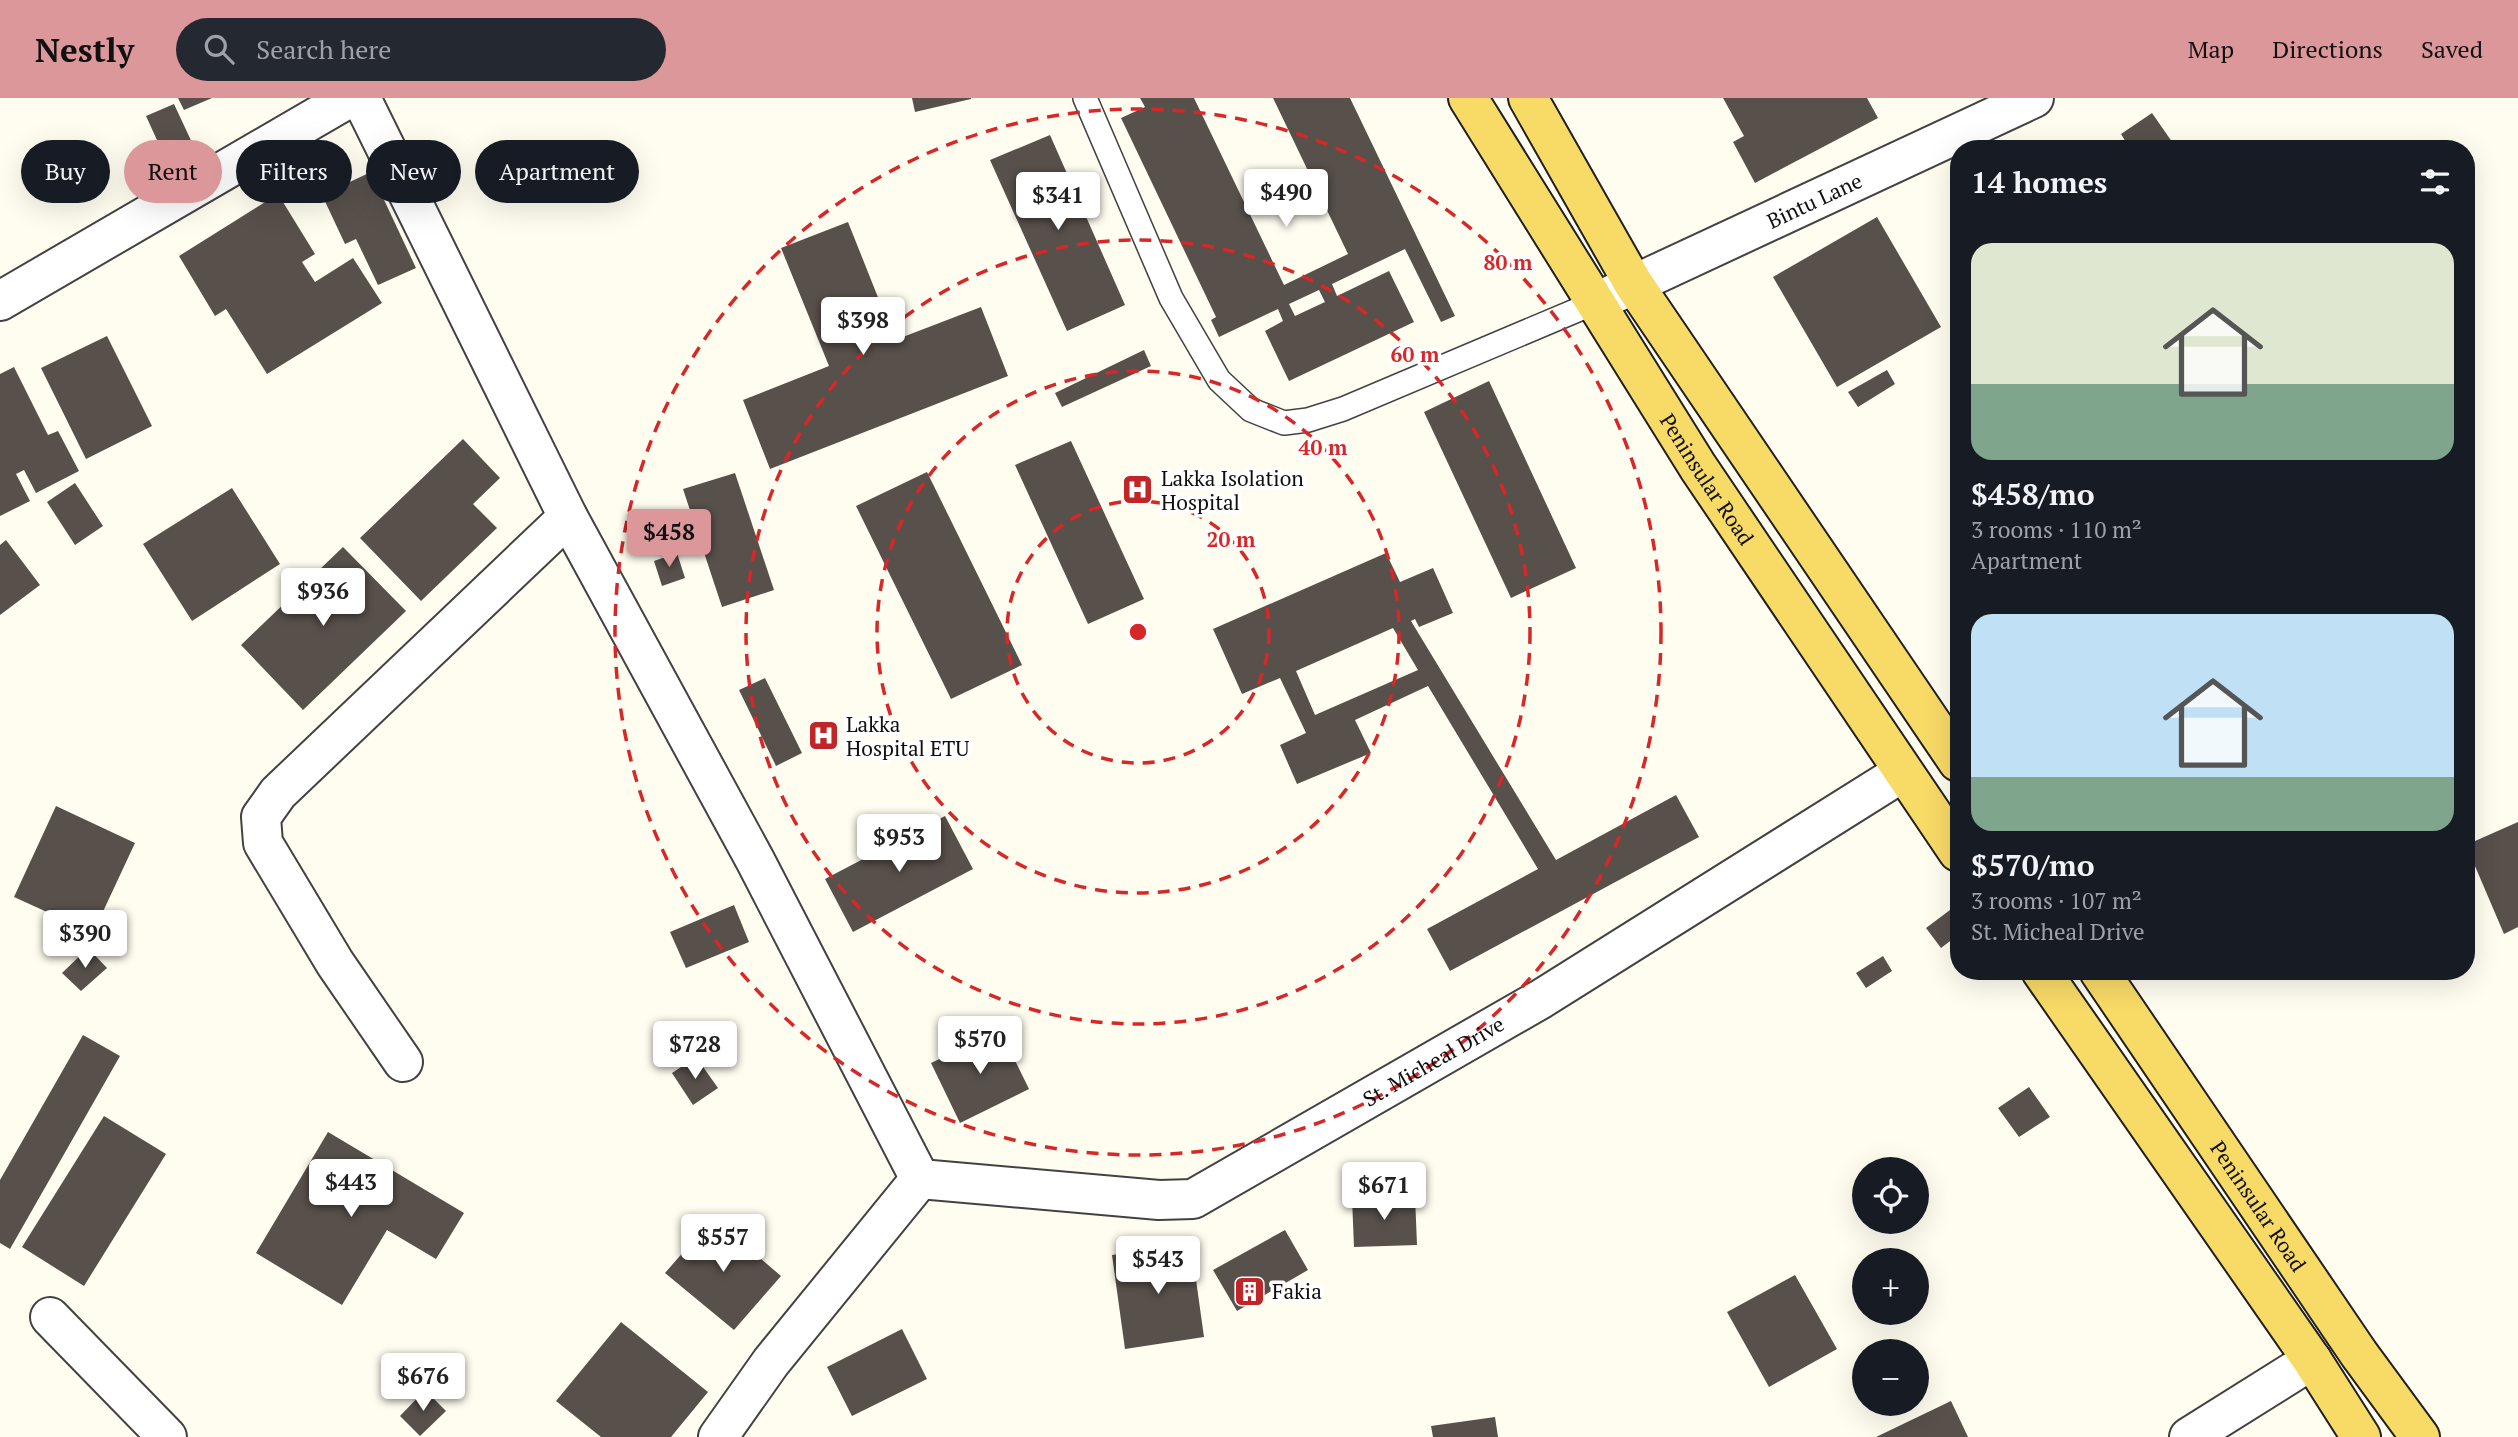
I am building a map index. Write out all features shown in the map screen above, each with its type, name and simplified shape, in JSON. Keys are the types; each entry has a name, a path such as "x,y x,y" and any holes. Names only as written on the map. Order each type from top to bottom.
{"main road":[{"name":"Peninsular Road","path":"1468,98 1698,467 1950,840"},
{"path":"1528,98 1633,283 1950,750"},
{"name":"Peninsular Road","path":"2047,980 2312,1360 2361,1437"},
{"name":"Peninsular Road","path":"2105,980 2360,1354 2420,1437"}],"street":[{"path":"0,301 349,98"},
{"path":"361,98 568,517 755,860 920,1180 771,1362 718,1437"},
{"name":"Bintu Lane","path":"1594,303 2034,98"},
{"path":"403,1062 335,963 263,843 261,817 278,793 568,517"},
{"name":"St. Micheal Drive","path":"920,1180 1159,1200 1194,1199 1541,999 1903,772"},
{"path":"50,1317 167,1437"},
{"path":"2189,1437 2312,1360"}],"lane":[{"path":"1084,98 1171,298 1219,380 1251,410 1284,423 1308,421 1343,409 1594,303"}],"building":[{"path":"178,98 212,98 184,110"},
{"path":"912,98 971,98 971,99 915,112"},
{"path":"1140,98 1194,98 1284,285 1348,254 1273,98 1350,98 1455,316 1441,322 1405,249 1332,284 1337,296 1389,271 1414,322 1289,381 1265,331 1283,321 1278,309 1219,337 1211,320 1216,317 1121,118 1145,107","holes":["1319,290 1325,302 1295,316 1289,304"]},
{"path":"1723,98 1867,98 1878,118 1755,183 1733,142 1744,136"},
{"path":"174,104 191,140 157,140 146,116"},
{"path":"2152,113 2171,140 2125,140 2121,134"},
{"path":"1050,135 1125,305 1067,331 990,160"},
{"path":"366,174 366,203 386,203 416,268 378,285 356,239 345,244 326,203 352,203 352,181"},
{"path":"264,203 284,203 315,254 302,262 315,282 353,258 382,303 267,374 226,309 215,316 179,256"},
{"path":"1877,217 1941,327 1837,387 1773,277"},
{"path":"848,222 895,340 981,307 1008,376 770,469 743,400 829,366 781,248"},
{"path":"107,336 152,426 86,459 41,368"},
{"path":"1144,350 1151,366 1062,407 1055,393"},
{"path":"14,367 48,435 58,431 79,471 36,493 24,470 16,474 30,501 0,516 0,374"},
{"path":"1887,370 1895,384 1858,407 1848,392"},
{"path":"1489,381 1576,568 1511,598 1424,412"},
{"path":"463,439 500,478 473,504 497,528 421,601 360,538"},
{"path":"1071,441 1144,599 1088,624 1015,465"},
{"path":"927,472 1022,665 951,699 856,506"},
{"path":"735,473 774,590 722,607 683,489"},
{"path":"75,483 103,526 75,545 47,502"},
{"path":"232,488 280,564 192,621 143,544"},
{"path":"6,540 40,585 0,615 0,545"},
{"path":"343,547 406,611 303,710 241,645"},
{"path":"677,553 685,578 662,586 654,561"},
{"path":"1386,553 1400,582 1433,568 1453,613 1419,627 1415,619 1411,621 1556,860 1676,795 1699,837 1450,971 1427,929 1538,869 1428,686 1355,720 1371,753 1297,784 1280,745 1306,733 1280,678 1242,694 1213,629","holes":["1393,628 1418,670 1315,715 1296,671"]},
{"path":"765,678 802,753 776,766 739,690"},
{"path":"56,806 135,843 93,933 14,897"},
{"path":"945,816 973,869 853,932 825,879"},
{"path":"2518,822 2518,927 2504,934 2475,866 2475,841"},
{"path":"734,905 749,942 686,968 670,932"},
{"path":"1950,910 1950,941 1941,948 1926,928"},
{"path":"88,948 107,968 81,991 62,973"},
{"path":"1883,956 1892,971 1866,988 1856,973"},
{"path":"1000,1030 1029,1089 960,1123 931,1063"},
{"path":"83,1035 120,1056 10,1249 0,1243 0,1180"},
{"path":"696,1057 718,1088 693,1105 672,1073"},
{"path":"2029,1087 2050,1117 2019,1137 1998,1108"},
{"path":"104,1116 166,1154 84,1286 22,1247"},
{"path":"328,1132 464,1213 436,1259 387,1230 342,1305 256,1253"},
{"path":"1415,1196 1417,1245 1354,1247 1352,1198"},
{"path":"713,1218 781,1276 734,1330 665,1273"},
{"name":"Fakia","path":"1285,1230 1308,1270 1237,1311 1213,1270"},
{"path":"1191,1244 1204,1337 1125,1349 1112,1255"},
{"path":"1795,1275 1837,1349 1769,1387 1727,1312"},
{"path":"621,1322 708,1392 671,1437 601,1437 556,1401"},
{"path":"902,1329 927,1379 852,1416 827,1367"},
{"path":"425,1390 446,1411 420,1436 400,1416"},
{"path":"1951,1401 1968,1437 1876,1437 1920,1416 1929,1416 1929,1412"},
{"path":"1495,1417 1498,1437 1433,1437 1431,1426"}],"place":[{"name":"Lakka Isolation Hospital","path":"1138,490"},
{"name":"Lakka Hospital ETU","path":"823,736"},
{"name":"Fakia","path":"1249,1291"}]}
